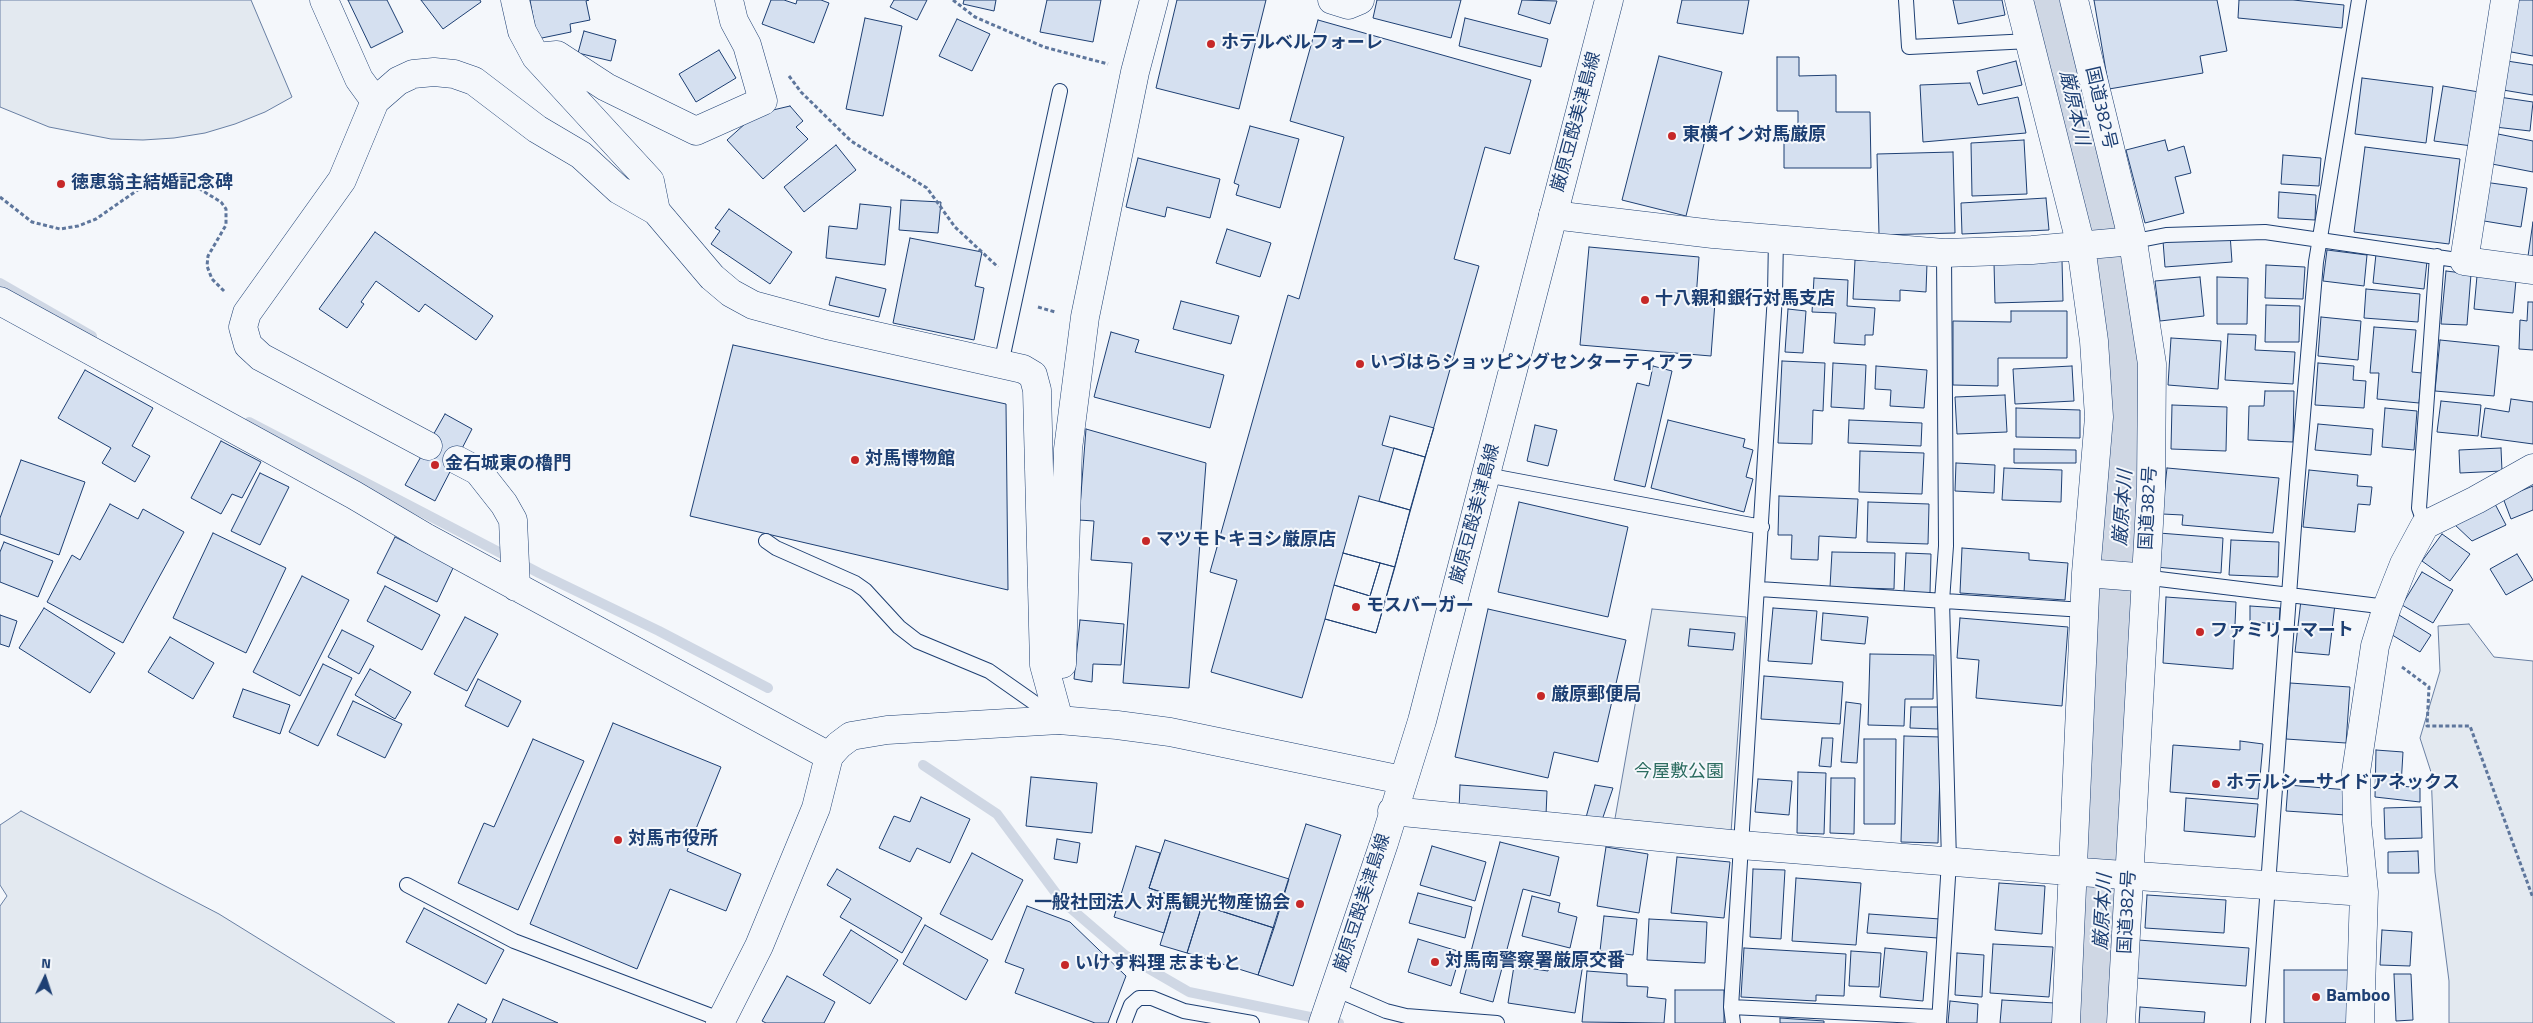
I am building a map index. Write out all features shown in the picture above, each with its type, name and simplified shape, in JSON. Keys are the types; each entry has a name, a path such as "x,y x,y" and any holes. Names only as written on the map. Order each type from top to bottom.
{"main road":[{"path":"324,0 359,79 375,101"},
{"path":"515,0 522,31 536,58 650,182 656,211"},
{"path":"536,58 557,55 606,86 696,131 763,101 747,45 734,22 729,0"},
{"path":"1059,720 1068,448 1085,317 1135,72 1154,0"},
{"path":"1332,0 1348,4 1360,0"},
{"name":"厳原豆酘美津島線","path":"1329,1005 1384,844 1392,811 1422,721 1609,0"},
{"path":"2019,0 2087,245 2099,417 2091,573 2084,610 2078,871 2066,1023"},
{"name":"国道382号","path":"2074,0 2128,242 2152,364 2152,445 2141,577 2126,875 2121,1023"},
{"path":"2505,0 2464,261 2533,270"},
{"path":"428,446 261,357 248,345 244,327 247,313 342,180 375,101 398,81 414,74 440,73 474,81 536,129 581,155 619,190 656,211 712,277 731,293 753,305 826,325 1023,369 1033,375 1038,390 1044,665 1059,720"},
{"path":"1553,215 1713,234 1776,237 1944,252 2128,242"},
{"path":"0,301 516,587 829,756"},
{"path":"457,460 478,471 504,504 513,520 516,587"},
{"path":"2360,1023 2364,892 2357,821 2356,772 2376,646 2386,607 2404,564 2425,524 2494,491 2533,468"},
{"path":"2091,573 2141,577"},
{"path":"723,1022 759,946 812,817 829,756 851,736 887,730 1059,720 1117,724 1170,732 1402,780"},
{"path":"1392,811 1741,845 2364,892"}],"lane":[{"path":"1906,0 1909,47 2030,41"},
{"path":"2258,1023 2307,360 2316,262 2322,238 2360,0"},
{"path":"1001,364 1060,91"},
{"path":"2128,242 2166,235 2208,232 2265,232 2322,238 2464,261"},
{"path":"1732,1023 1731,1007 1741,845 1759,589 1775,295 1776,237"},
{"path":"1731,1007 1939,1020 1949,861 1942,601 1946,546 1944,252"},
{"path":"2425,524 2419,508 2437,256"},
{"path":"1486,475 1762,527"},
{"path":"766,541 776,548 855,583 880,605 899,627 917,641 989,672 1059,720"},
{"path":"2141,577 2386,607"},
{"path":"1759,589 2084,610"},
{"path":"407,885 514,941 723,1022"},
{"path":"1124,1023 1131,1005 1139,998 1152,998 1184,1011 1252,1023"},
{"path":"1329,1005 1386,1011 1406,1016 1497,1023"}],"path":[{"path":"953,0 975,17 1044,47 1135,72"},
{"path":"784,68 801,92 851,141 927,188 955,227 1040,309 1085,317"},
{"path":"0,198 32,222 60,229 96,219 139,189 154,184 175,182 198,188 221,202 226,208 226,225 208,256 207,266 212,279 247,313"},
{"path":"2376,646 2429,687 2427,726 2470,726 2533,898"}],"green space":[{"path":"0,0 251,0 292,97 265,112 235,124 205,133 174,138 143,140 111,139 49,127 0,107"},
{"name":"今屋敷公園","path":"1652,609 1746,617 1731,833 1614,824"},
{"path":"2469,624 2494,657 2533,661 2533,1023 2449,1023 2449,981 2435,872 2431,772 2420,738 2440,671 2438,626"},
{"path":"21,811 219,914 395,1023 0,1023 0,906 7,896 0,885 0,825"}],"building":[{"path":"348,0 387,0 403,32 371,48"},
{"path":"421,0 480,0 481,2 443,29"},
{"path":"530,0 589,0 586,1 590,20 570,24 571,32 537,39"},
{"path":"771,0 784,0 796,4 797,0 821,0 829,3 814,43 762,24"},
{"path":"894,0 927,0 917,20 890,7"},
{"path":"964,0 996,0 994,11 963,4"},
{"path":"1047,0 1101,0 1093,42 1040,32"},
{"name":"ホテルベルフォーレ","path":"1177,0 1266,0 1239,109 1156,88"},
{"path":"1377,0 1461,0 1451,38 1373,18"},
{"path":"1522,0 1557,1 1550,24 1518,14"},
{"path":"1682,0 1749,0 1743,34 1677,23"},
{"path":"1953,0 2002,0 2005,15 1958,24"},
{"path":"2094,0 2217,0 2227,51 2200,56 2203,73 2109,89"},
{"path":"2239,0 2293,0 2344,5 2342,28 2238,18"},
{"path":"2514,0 2533,0 2533,56 2506,51"},
{"path":"865,18 902,26 883,116 846,109"},
{"path":"1465,18 1548,39 1541,67 1459,46"},
{"path":"957,19 990,34 972,71 939,56"},
{"name":"いづはらショッピングセンターティアラ","path":"1318,20 1531,80 1510,154 1485,147 1454,259 1479,266 1376,633 1325,619 1302,698 1211,672 1237,580 1210,572 1288,295 1299,299 1344,137 1290,121"},
{"path":"584,31 616,40 611,61 578,53"},
{"path":"719,50 736,78 696,102 679,74"},
{"name":"東横イン対馬厳原","path":"1659,56 1722,72 1686,216 1622,200"},
{"path":"1777,57 1799,57 1799,76 1836,75 1836,112 1870,112 1871,168 1784,168 1784,131 1798,130 1798,111 1777,111"},
{"path":"2016,61 2022,85 1983,94 1977,71"},
{"path":"2507,61 2533,65 2533,95 2503,90"},
{"path":"2362,78 2433,87 2426,143 2355,134"},
{"path":"1970,83 1978,105 2018,97 2026,133 1923,142 1920,85"},
{"path":"2443,86 2479,92 2472,146 2434,141"},
{"path":"2499,97 2533,102 2530,131 2495,127"},
{"path":"790,106 803,121 796,127 808,139 763,179 727,140 756,114"},
{"path":"1250,126 1299,139 1280,208 1236,195 1239,185 1234,183"},
{"path":"2493,133 2533,141 2533,172 2487,163"},
{"path":"2024,140 2027,194 1972,196 1971,143"},
{"path":"2165,140 2168,151 2184,146 2191,173 2175,177 2184,213 2145,223 2126,150"},
{"path":"836,145 856,170 804,212 784,187"},
{"path":"2365,147 2460,159 2449,244 2354,232"},
{"path":"1953,152 1955,233 1879,235 1877,154"},
{"path":"2283,155 2321,158 2319,186 2281,184"},
{"path":"1138,158 1220,179 1210,218 1167,207 1165,217 1126,207"},
{"path":"2484,182 2527,188 2521,227 2478,220"},
{"path":"2279,192 2316,195 2315,220 2278,218"},
{"path":"2046,198 2049,230 1962,234 1961,203"},
{"path":"901,200 941,202 938,233 899,230"},
{"path":"860,204 891,207 885,265 826,258 829,226 857,229"},
{"path":"729,209 792,252 770,284 711,244 720,231 715,228"},
{"path":"2533,222 2533,256 2528,256"},
{"path":"1227,229 1271,243 1260,277 1216,263"},
{"path":"375,232 493,316 476,340 425,304 419,312 376,281 361,302 364,304 347,328 319,309"},
{"path":"2230,234 2232,262 2165,267 2163,241"},
{"path":"910,238 982,252 975,286 984,288 974,340 893,323"},
{"name":"十八親和銀行対馬支店","path":"1589,247 1699,257 1696,299 1715,302 1711,356 1580,345"},
{"path":"2327,250 2367,255 2364,286 2323,281"},
{"path":"2376,254 2427,261 2424,289 2373,283"},
{"path":"1855,260 1927,263 1926,292 1900,290 1900,301 1853,299"},
{"path":"2062,260 2063,301 1995,303 1994,263"},
{"path":"2266,265 2305,267 2303,299 2265,298"},
{"path":"2446,271 2471,274 2467,325 2441,324"},
{"path":"2477,276 2516,280 2513,313 2474,309"},
{"path":"836,277 886,289 879,317 829,305"},
{"path":"2200,277 2204,316 2160,321 2155,281"},
{"path":"2217,277 2248,278 2247,324 2217,324"},
{"path":"1814,278 1848,280 1847,306 1875,308 1873,335 1865,335 1865,345 1834,343 1836,313 1812,312"},
{"path":"2366,289 2420,294 2418,322 2364,318"},
{"path":"1181,301 1239,316 1231,344 1173,329"},
{"path":"2528,302 2533,302 2533,350 2519,349 2520,320 2527,321"},
{"path":"2266,305 2300,306 2299,342 2265,342"},
{"path":"1788,309 1806,311 1803,353 1785,352"},
{"path":"2011,311 2067,311 2067,358 1998,358 1998,386 1953,385 1953,321 2011,322"},
{"path":"2321,317 2361,321 2358,360 2318,356"},
{"path":"2374,327 2416,330 2412,372 2422,373 2419,403 2377,399 2379,373 2370,373"},
{"path":"1111,332 1139,340 1135,352 1224,375 1210,428 1094,397"},
{"path":"2228,334 2256,335 2255,350 2295,352 2293,384 2225,380"},
{"path":"2171,338 2221,341 2218,389 2168,385"},
{"path":"2440,340 2499,346 2494,396 2435,391"},
{"name":"対馬博物館","path":"733,345 1006,404 1008,590 690,516"},
{"path":"1782,361 1825,363 1823,411 1813,410 1812,444 1778,443"},
{"path":"1833,363 1866,365 1864,409 1831,407"},
{"path":"2318,363 2354,366 2353,380 2366,381 2364,408 2315,405"},
{"path":"1653,366 1672,371 1645,487 1614,480 1637,383 1649,386"},
{"path":"1876,366 1927,370 1924,408 1890,406 1891,390 1875,389"},
{"path":"2072,366 2074,401 2015,404 2013,369"},
{"path":"85,370 153,408 132,446 150,456 135,482 102,463 111,448 58,418"},
{"path":"2265,391 2294,391 2293,442 2248,440 2249,406 2264,406"},
{"path":"2005,395 2007,432 1957,434 1955,397"},
{"path":"2511,399 2533,402 2533,444 2481,437 2485,408 2509,412"},
{"path":"2441,401 2481,405 2478,436 2437,432"},
{"path":"2172,405 2227,407 2226,451 2171,449"},
{"path":"2016,408 2080,410 2080,438 2016,437"},
{"path":"2385,408 2417,411 2414,450 2382,447"},
{"name":"金石城東の櫓門","path":"445,414 472,429 435,501 405,485"},
{"path":"1390,416 1434,428 1425,457 1382,445"},
{"path":"1668,420 1745,439 1743,447 1753,450 1746,477 1753,479 1744,512 1651,488"},
{"path":"1849,420 1922,423 1921,446 1848,443"},
{"path":"2318,424 2373,429 2371,455 2315,450"},
{"path":"1535,425 1557,430 1548,466 1527,461"},
{"name":"マツモトキヨシ厳原店","path":"1086,429 1206,463 1189,688 1123,683 1132,563 1091,560 1094,521 1079,520"},
{"path":"221,441 261,462 242,498 232,494 221,514 191,498"},
{"path":"1394,448 1425,457 1410,510 1379,501"},
{"path":"2501,448 2502,471 2460,473 2459,450"},
{"path":"2014,449 2076,450 2076,463 2014,463"},
{"path":"1860,451 1924,453 1922,494 1859,492"},
{"path":"21,460 85,482 59,555 0,534 0,518"},
{"path":"1956,463 1995,465 1994,493 1955,491"},
{"path":"2004,468 2062,470 2061,502 2002,500"},
{"path":"2167,468 2279,478 2273,533 2182,525 2183,515 2162,514"},
{"path":"2309,470 2358,475 2357,486 2372,487 2370,505 2358,504 2355,532 2303,527"},
{"path":"260,473 289,487 260,545 231,531"},
{"path":"2533,486 2533,510 2511,519 2503,498"},
{"path":"1359,496 1410,510 1395,567 1343,553"},
{"path":"1779,496 1858,499 1856,538 1819,536 1818,560 1791,559 1792,535 1778,535"},
{"path":"1519,502 1628,527 1608,617 1498,592"},
{"path":"1868,502 1929,504 1928,544 1867,542"},
{"path":"110,504 138,519 143,509 184,532 123,643 47,602 72,555 80,560"},
{"path":"2495,504 2506,525 2472,541 2454,524"},
{"path":"213,533 286,568 246,653 173,618"},
{"path":"2159,533 2223,538 2221,573 2156,567"},
{"path":"2442,534 2470,554 2450,581 2422,561"},
{"path":"395,537 454,566 437,602 377,573"},
{"path":"2231,540 2279,542 2278,577 2229,575"},
{"path":"4,542 53,561 38,597 0,582 0,552"},
{"path":"1962,548 2029,553 2029,560 2068,563 2065,600 1960,593"},
{"path":"1832,552 1895,553 1894,589 1830,587"},
{"path":"1343,553 1380,563 1370,596 1334,585"},
{"path":"1906,553 1931,554 1930,593 1904,593"},
{"path":"2517,554 2533,580 2506,595 2490,569"},
{"name":"モスバーガー","path":"1380,563 1395,567 1376,633 1325,619 1334,585 1370,596"},
{"path":"2422,572 2453,590 2433,623 2402,605"},
{"path":"302,576 349,600 300,696 253,672"},
{"path":"385,586 440,615 422,650 367,621"},
{"name":"ファミリーマート","path":"2166,597 2236,602 2233,669 2163,663"},
{"path":"2301,600 2335,604 2329,655 2295,652"},
{"path":"2250,606 2280,608 2279,625 2250,621"},
{"path":"44,608 115,653 90,693 19,648"},
{"path":"1773,608 1817,611 1812,664 1768,661"},
{"name":"厳原郵便局","path":"1488,609 1626,640 1598,762 1554,752 1548,778 1455,757"},
{"path":"1823,613 1868,617 1865,644 1821,640"},
{"path":"0,615 17,621 9,647 0,644"},
{"path":"2399,615 2431,635 2420,652 2389,633"},
{"path":"465,617 498,634 467,691 434,674"},
{"path":"1960,618 2068,627 2062,706 1976,698 1979,660 1957,658"},
{"path":"1080,620 1124,624 1121,665 1093,664 1092,682 1074,679"},
{"path":"1690,629 1735,633 1733,650 1688,646"},
{"path":"342,630 374,646 359,674 328,657"},
{"path":"170,637 214,663 193,699 148,672"},
{"path":"1870,654 1934,655 1933,699 1905,699 1904,726 1868,725"},
{"path":"323,664 352,678 318,746 289,732"},
{"path":"370,669 411,692 395,719 355,695"},
{"path":"1764,676 1843,682 1840,724 1761,719"},
{"path":"478,679 521,701 508,727 465,706"},
{"path":"2290,683 2350,687 2346,743 2286,739"},
{"path":"243,689 290,705 280,734 233,717"},
{"path":"353,701 402,724 385,758 337,735"},
{"path":"1846,702 1861,704 1857,763 1841,762"},
{"path":"1911,707 1939,707 1938,729 1910,728"},
{"path":"613,723 721,767 687,851 741,874 726,911 670,889 637,969 530,924"},
{"path":"1904,736 1941,737 1938,843 1901,842"},
{"path":"1822,738 1833,738 1831,767 1819,766"},
{"path":"533,739 584,761 518,910 458,883 484,823 494,827"},
{"path":"1864,739 1896,739 1895,824 1864,824"},
{"name":"ホテルシーサイドアネックス","path":"2240,741 2263,744 2258,799 2170,792 2173,745 2240,750"},
{"path":"2376,750 2403,752 2401,786 2420,788 2420,802 2375,797"},
{"path":"1798,772 1826,773 1824,834 1797,833"},
{"path":"1031,777 1097,783 1092,833 1026,826"},
{"path":"1831,778 1855,778 1854,834 1830,833"},
{"path":"1758,779 1792,781 1789,815 1755,812"},
{"path":"1460,785 1547,791 1546,815 1459,809"},
{"path":"1595,785 1613,788 1601,823 1585,821"},
{"path":"2288,785 2348,790 2346,815 2286,811"},
{"path":"921,797 970,819 950,863 917,848 910,862 879,848 894,816 910,822"},
{"path":"2186,798 2258,804 2255,837 2184,831"},
{"path":"2421,807 2422,838 2385,839 2384,808"},
{"name":"一般社団法人 対馬観光物産協会","path":"1306,824 1341,835 1293,986 1258,975"},
{"path":"1057,839 1080,843 1077,863 1054,859"},
{"path":"1165,840 1289,879 1274,928 1149,888"},
{"path":"1500,842 1559,857 1550,896 1523,889 1493,1002 1460,993"},
{"path":"1136,846 1160,853 1149,888 1175,897 1164,933 1114,917"},
{"path":"1432,846 1486,862 1475,901 1420,885"},
{"path":"1606,847 1648,854 1639,913 1597,906"},
{"path":"2418,851 2419,873 2388,873 2388,852"},
{"path":"972,853 1023,880 992,940 940,914"},
{"path":"1677,857 1730,862 1724,918 1671,913"},
{"path":"837,869 922,918 902,953 840,917 851,899 827,885"},
{"path":"1753,869 1785,870 1781,939 1750,937"},
{"path":"1796,878 1861,883 1856,945 1792,941"},
{"path":"1999,883 2045,886 2042,934 1995,930"},
{"path":"1418,893 1472,907 1465,938 1409,923"},
{"path":"2147,895 2226,900 2224,933 2145,928"},
{"path":"1532,896 1560,903 1558,912 1577,917 1570,948 1522,936"},
{"path":"1175,897 1202,905 1187,953 1160,945"},
{"path":"1202,905 1274,928 1258,975 1187,953"},
{"name":"いけす料理 志まもと","path":"1027,906 1070,922 1126,976 1108,1023 1095,1023 1015,993 1024,969 1005,962"},
{"path":"424,908 504,950 486,984 406,942"},
{"path":"1869,914 1940,919 1938,938 1867,933"},
{"path":"1604,916 1637,919 1633,955 1600,951"},
{"path":"1649,919 1707,922 1705,963 1647,960"},
{"path":"925,925 988,960 966,1000 903,964"},
{"path":"851,930 898,960 870,1004 823,975"},
{"path":"2382,930 2412,932 2410,966 2380,965"},
{"name":"対馬南警察署厳原交番","path":"1418,939 1461,952 1451,986 1408,972"},
{"path":"2138,940 2249,948 2246,986 2135,978"},
{"path":"1993,944 2053,947 2049,997 1990,993"},
{"path":"1744,948 1846,954 1844,996 1816,995 1816,1001 1741,997"},
{"path":"1885,948 1927,952 1923,1001 1880,997"},
{"path":"1851,951 1881,953 1879,987 1849,986"},
{"path":"1957,953 1984,955 1982,997 1955,995"},
{"path":"1550,960 1583,964 1575,1013 1508,1003 1514,966 1548,971"},
{"name":"Bamboo","path":"2284,970 2349,970 2349,1023 2284,1023"},
{"path":"1587,971 1627,974 1627,986 1648,987 1647,997 1666,999 1664,1023 1582,1022"},
{"path":"2394,974 2411,974 2413,1020 2396,1021"},
{"path":"787,976 835,1002 824,1023 766,1023 762,1021"},
{"path":"1675,990 1724,990 1724,1023 1675,1023"},
{"path":"503,999 558,1023 492,1023"},
{"path":"2002,1000 2055,1003 2054,1023 2000,1023"},
{"path":"1950,1001 1978,1004 1977,1023 1948,1023"},
{"path":"458,1004 487,1019 485,1023 448,1023"},
{"path":"2140,1007 2205,1012 2204,1023 2139,1023"},
{"path":"1780,1018 1824,1021 1824,1023 1780,1023"}],"waterway":[{"name":"厳原本川","path":"2047,0 2110,264 2125,354 2129,437 2113,682 2112,758 2097,1023"},
{"path":"0,283 92,336"},
{"path":"249,422 539,573 659,631 768,688"},
{"path":"923,765 997,814 1061,900 1125,955 1189,992 1339,1023"}],"place":[{"name":"ホテルベルフォーレ","path":"1211,44"},
{"name":"東横イン対馬厳原","path":"1672,136"},
{"name":"徳恵翁主結婚記念碑","path":"61,184"},
{"name":"十八親和銀行対馬支店","path":"1645,300"},
{"name":"いづはらショッピングセンターティアラ","path":"1360,364"},
{"name":"対馬博物館","path":"855,460"},
{"name":"金石城東の櫓門","path":"435,465"},
{"name":"マツモトキヨシ厳原店","path":"1146,541"},
{"name":"モスバーガー","path":"1356,607"},
{"name":"ファミリーマート","path":"2200,632"},
{"name":"厳原郵便局","path":"1541,696"},
{"name":"ホテルシーサイドアネックス","path":"2216,784"},
{"name":"対馬市役所","path":"618,840"},
{"name":"一般社団法人 対馬観光物産協会","path":"1300,904"},
{"name":"対馬南警察署厳原交番","path":"1435,962"},
{"name":"いけす料理 志まもと","path":"1065,965"},
{"name":"Bamboo","path":"2316,997"}]}
